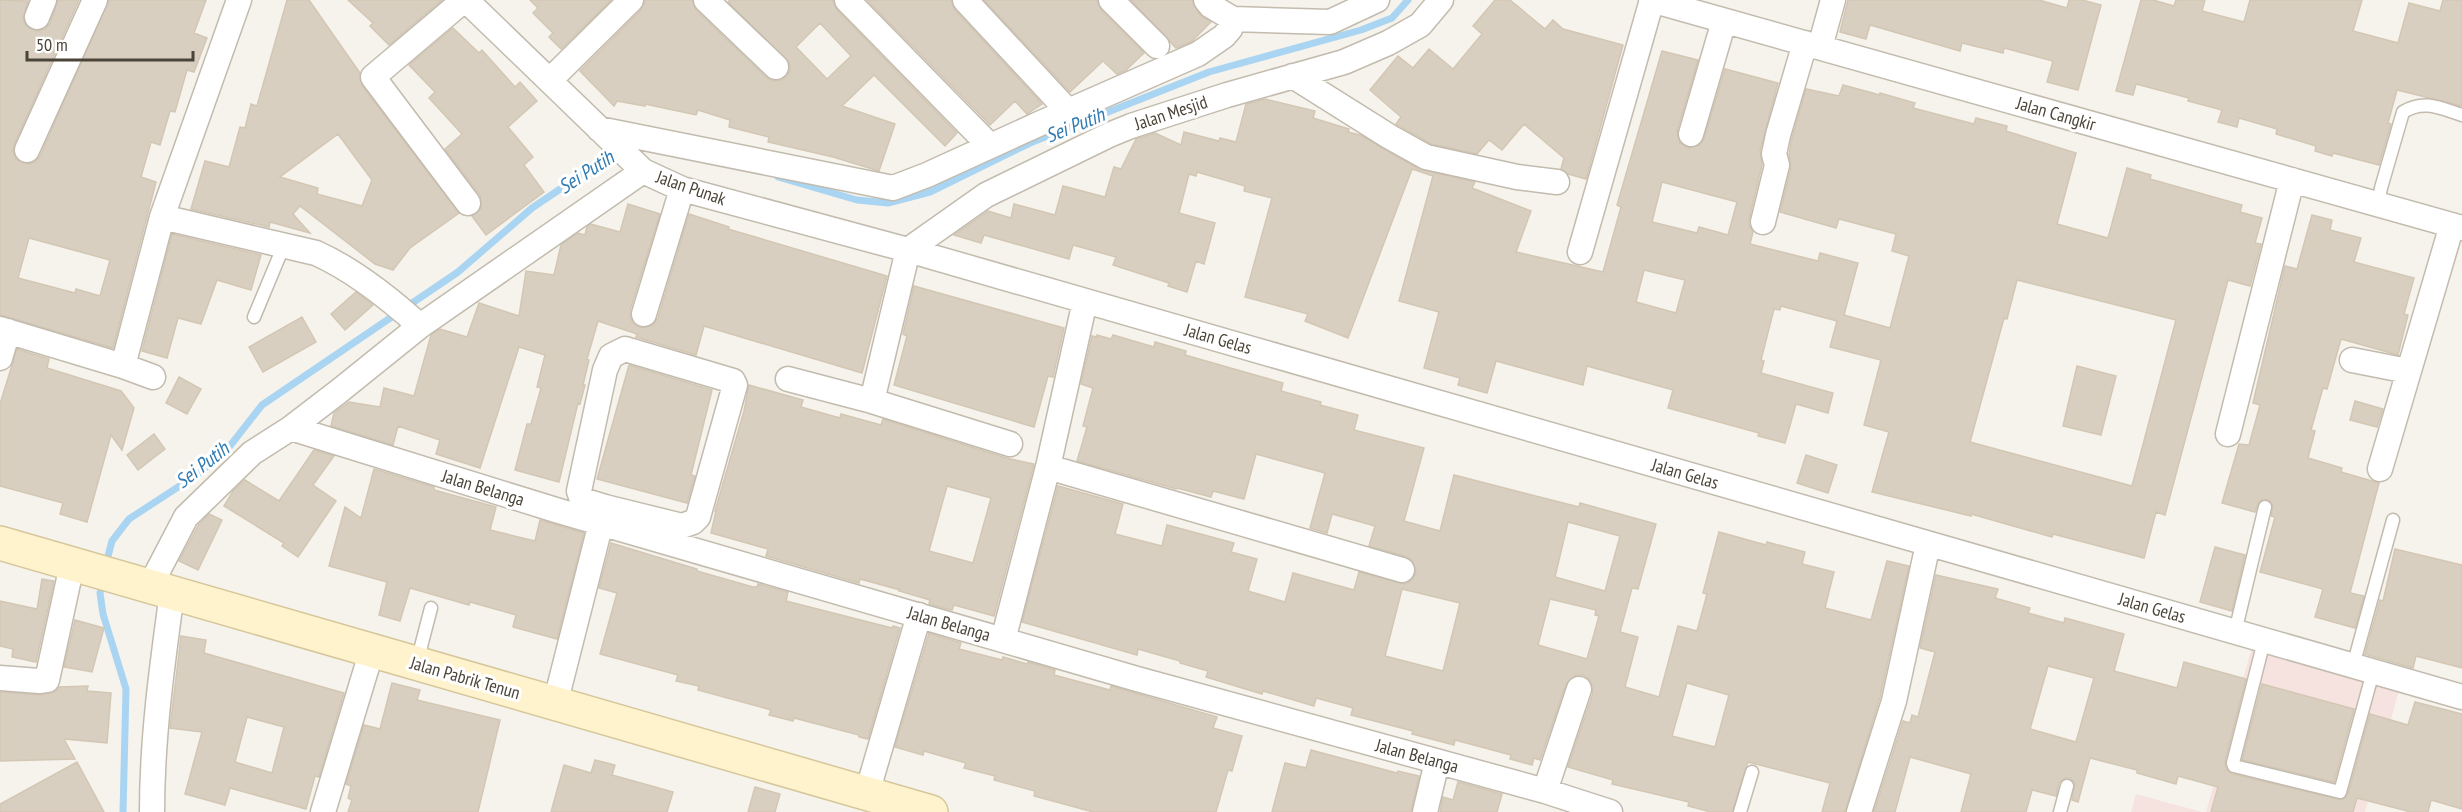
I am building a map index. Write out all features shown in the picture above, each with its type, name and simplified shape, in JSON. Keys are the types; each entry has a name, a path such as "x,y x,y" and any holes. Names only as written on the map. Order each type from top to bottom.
{"street":[{"path":"27,150 95,0"},
{"path":"123,366 162,217 239,0"},
{"path":"465,0 374,77 468,203"},
{"name":"Jalan Punak","path":"465,0 621,150 682,189 908,250"},
{"path":"550,80 631,0"},
{"path":"706,0 776,67"},
{"path":"847,0 990,146"},
{"path":"965,0 1068,111"},
{"path":"1111,0 1157,46"},
{"path":"1206,0 1211,6 1233,19 1330,22 1377,0"},
{"name":"Jalan Mesjid","path":"908,250 986,195 1110,135 1131,126 1344,62 1388,43 1420,25 1441,0"},
{"path":"1580,252 1652,0"},
{"name":"Jalan Cangkir","path":"1652,0 2457,226"},
{"path":"1763,222 1777,165 1774,154 1778,135 1812,45 1833,0"},
{"path":"152,812 152,762 156,709 152,587 186,517 252,453 291,428 415,321 621,150 893,188 927,176 1198,54 1224,36 1230,29 1233,19"},
{"path":"1691,134 1724,21"},
{"path":"1293,76 1390,137 1426,156 1517,177 1557,182"},
{"path":"2228,434 2292,180"},
{"path":"644,314 682,189"},
{"path":"162,217 316,253 333,261 384,296 415,321"},
{"path":"2380,469 2408,371 2457,226"},
{"path":"872,401 908,250"},
{"name":"Jalan Gelas","path":"908,250 2462,698"},
{"path":"1003,640 1048,467 1085,301"},
{"path":"0,358 4,330 153,377"},
{"path":"625,349 733,381 735,385 704,495 698,516 693,522 682,526 603,515 582,500 579,491 605,370 611,356 625,349"},
{"path":"2352,360 2408,371"},
{"path":"788,379 872,401 1010,444"},
{"name":"Jalan Belanga","path":"291,428 603,515 1003,640 1545,791 1610,812"},
{"path":"1048,467 1402,570"},
{"path":"555,704 603,515"},
{"name":"Jalan Pabrik Tenun","path":"0,543 931,812"},
{"path":"1859,812 1894,701 1928,544"},
{"path":"0,678 47,680 83,568"},
{"path":"867,794 919,615"},
{"path":"323,812 372,650"},
{"path":"1545,791 1579,689"},
{"path":"1425,812 1437,762"}],"lane":[{"path":"2378,204 2403,112 2413,106 2425,104 2462,115"},
{"path":"254,318 284,245"},
{"path":"2235,632 2265,507"},
{"path":"2264,640 2234,766 2340,792 2393,520"},
{"path":"416,663 431,608"},
{"path":"1740,812 1752,772"},
{"path":"2060,812 2067,786"}],"shaded area":[{"path":"2252,647 2400,687 2365,812 2206,812"},
{"path":"2136,794 2202,812 2131,812"}],"building":[{"path":"0,0 28,1 23,19 26,26 38,31 45,29 50,23 58,0 79,0 14,145 13,152 16,159 28,164 35,162 40,156 109,0 206,0 194,33 207,38 194,72 187,70 175,112 170,111 160,145 151,142 141,177 156,182 113,348 0,315","holes":["29,238 110,260 100,296 76,289 75,293 18,278"]},
{"path":"287,0 309,0 360,73 362,86 459,213 410,248 393,270 375,264 300,206 293,214 310,233 270,222 269,227 191,209 205,161 229,167 240,127 245,128 251,104 257,106","holes":["338,134 372,180 362,206 317,194 318,188 280,177"]},
{"path":"348,0 442,0 389,45 370,26 373,23"},
{"path":"530,0 611,0 561,49 549,37 553,33 533,13 538,8"},
{"path":"645,0 692,0 696,10 766,77 773,81 787,76 790,70 789,62 728,2 730,0 833,0 837,10 957,133 945,146 874,75 842,106 895,124 879,171 833,157 768,142 769,137 729,127 730,120 698,110 696,115 645,104 645,106 617,101 614,106 580,71 641,10","holes":["820,23 851,56 827,79 796,47"]},
{"path":"867,0 951,0 955,10 1042,104 1027,114 1015,101 990,125"},
{"path":"984,0 1097,0 1101,10 1144,53 1126,70 1117,74 1103,61 1070,92"},
{"path":"1131,0 1192,0 1200,15 1211,22 1191,42 1176,48"},
{"path":"1495,0 1510,0 1545,29 1553,20 1563,29 1623,45 1586,179 1568,174 1561,169 1564,158 1524,124 1502,150 1489,140 1477,154 1431,144 1396,124 1401,117 1370,90 1398,56 1413,68 1429,49 1453,69 1482,34 1473,26"},
{"path":"1848,0 2039,0 2067,8 2069,0 2082,0 2101,5 2078,90 2047,82 2053,61 2004,48 2003,53 1962,43 1960,51 1870,25 1866,39 1840,32"},
{"path":"2141,0 2153,0 2174,6 2176,0 2205,0 2202,11 2244,22 2250,0 2362,0 2353,31 2398,43 2409,3 2440,11 2443,0 2462,0 2462,106 2397,90 2388,123 2391,124 2379,165 2333,153 2332,156 2315,151 2316,146 2276,134 2277,129 2239,118 2237,127 2218,122 2222,110 2188,101 2189,98 2136,84 2133,95 2116,91"},
{"path":"453,28 479,53 482,50 515,87 520,82 537,101 508,127 533,157 524,165 544,192 486,235 472,216 481,208 480,195 445,149 462,134 429,98 435,92 409,65"},
{"path":"1662,51 1698,60 1677,131 1680,143 1688,148 1700,145 1704,139 1725,69 1778,83 1760,151 1762,165 1749,219 1753,232 1750,244 1818,261 1820,253 1858,263 1844,315 1890,328 1909,256 1892,251 1896,234 1839,219 1836,228 1780,212 1791,168 1789,154 1792,138 1806,89 1839,96 1843,85 1880,95 1880,93 1915,103 1913,108 1974,124 1976,118 2007,126 2006,131 2076,153 2057,224 2108,238 2127,168 2151,175 2150,179 2242,205 2240,212 2262,218 2255,243 2261,244 2250,286 2228,280 2165,515 2156,512 2144,558 2053,534 2052,537 1971,514 1971,516 1872,492 1889,432 1864,425 1881,360 1830,347 1837,321 1781,306 1780,310 1774,309 1761,360 1764,361 1761,373 1833,393 1828,413 1796,404 1785,443 1758,436 1759,433 1668,408 1673,390 1587,366 1583,385 1496,361 1487,393 1458,385 1460,378 1424,368 1439,312 1399,301 1433,176 1412,169 1348,338 1305,321 1308,314 1245,297 1272,198 1244,191 1245,186 1197,172 1196,176 1189,174 1179,213 1215,223 1204,264 1196,261 1187,292 1168,286 1169,283 1113,265 1116,257 1073,245 1069,259 984,235 981,243 954,235 988,211 1011,218 1014,204 1055,215 1063,186 1105,197 1114,167 1121,169 1136,139 1155,133 1181,145 1184,132 1219,141 1220,138 1236,142 1246,104 1265,99 1315,111 1313,118 1349,129 1348,132 1360,135 1419,169 1475,182 1472,188 1531,211 1516,252 1603,272 1621,207 1617,205","holes":["1662,182 1737,202 1728,235 1699,227 1697,233 1652,222","1644,270 1685,280 1676,313 1636,302","2017,280 2176,320 2132,486 1970,442 2004,318 2007,319"]},
{"path":"628,204 660,214 630,310 633,323 640,328 653,325 658,318 689,214 729,227 728,229 887,276 862,373 704,326 696,355 636,337 637,334 598,321 587,359 589,360 583,385 585,385 580,404 578,403 559,482 515,470 527,424 531,424 541,388 537,387 545,355 519,347 480,468 436,454 440,440 398,426 393,445 331,426 334,413 349,402 380,407 384,388 414,396 431,335 440,329 467,337 479,303 519,316 526,271 554,275 561,245 578,233 585,235 587,227 591,224 620,232"},
{"path":"2312,215 2332,220 2330,230 2361,238 2354,262 2414,278 2404,314 2408,315 2398,355 2341,339 2327,389 2323,388 2311,430 2315,431 2308,458 2342,468 2341,472 2379,483 2350,593 2364,596 2355,628 2315,617 2323,589 2260,572 2275,517 2271,516 2273,505 2270,501 2266,499 2259,501 2255,512 2222,503 2239,444 2249,445 2260,405 2253,403 2285,266 2297,269"},
{"path":"172,234 261,255 251,290 217,280 201,324 178,318 167,358 142,351"},
{"path":"914,286 1064,328 1053,377 1048,376 1034,427 894,385 907,336 903,334"},
{"path":"356,292 373,305 345,330 331,314"},
{"path":"302,317 316,342 263,372 249,347"},
{"path":"1097,335 1111,339 1113,335 1154,347 1155,342 1186,351 1185,355 1283,383 1281,391 1358,415 1354,430 1424,448 1404,521 1440,531 1454,475 1579,507 1580,503 1656,524 1638,589 1632,588 1620,632 1638,637 1625,687 1659,697 1678,626 1697,631 1707,594 1703,593 1719,532 1766,545 1767,542 1805,552 1802,564 1834,572 1825,608 1871,620 1887,561 1909,566 1880,697 1845,812 1822,812 1830,783 1748,762 1732,812 1711,812 1688,806 1689,802 1612,784 1613,780 1568,767 1593,693 1590,680 1583,675 1576,675 1566,684 1540,760 1534,758 1532,765 1510,759 1511,755 1455,740 1454,745 1412,734 1413,731 1351,715 1353,708 1316,698 1314,706 1263,691 1262,694 1206,677 1208,671 1180,663 1180,661 1138,649 1137,655 1022,622 1058,486 1123,504 1115,534 1162,546 1167,525 1234,543 1231,552 1257,559 1248,591 1285,602 1293,573 1354,590 1359,572 1405,584 1411,581 1416,573 1413,561 1407,557 1369,546 1375,526 1332,514 1327,533 1310,528 1325,473 1256,454 1244,499 1213,491 1211,497 1077,461 1087,427 1083,426 1093,388 1081,384 1092,336 1097,337","holes":["1568,522 1620,536 1605,591 1555,577","1402,589 1460,603 1443,671 1385,656","1550,599 1596,610 1595,615 1599,616 1587,659 1538,645","1687,683 1729,695 1715,747 1672,736"]},
{"path":"17,349 49,359 47,368 121,391 134,408 122,450 111,435 87,522 60,514 63,503 0,486 0,404"},
{"path":"629,365 712,390 691,475 695,476 687,503 597,479"},
{"path":"2077,366 2116,376 2101,435 2063,426"},
{"path":"179,377 201,389 187,414 166,403"},
{"path":"749,385 803,400 801,407 840,418 841,414 881,425 883,419 1006,458 1034,464 994,616 954,605 952,610 929,604 930,600 900,590 860,579 859,583 766,556 768,549 711,533 715,511 744,411","holes":["947,486 991,498 973,563 929,551"]},
{"path":"2355,401 2383,409 2377,427 2350,420"},
{"path":"154,434 165,449 138,470 127,455"},
{"path":"314,450 334,456 313,485 336,501 298,557 282,546 284,543 224,506 233,491 245,480 279,501"},
{"path":"1806,455 1837,465 1828,493 1797,483"},
{"path":"374,469 434,487 434,490 496,507 490,530 535,541 540,520 584,533 557,639 513,627 516,615 470,602 469,605 410,588 400,621 379,615 387,582 329,566 345,507 361,518"},
{"path":"209,514 222,520 198,570 179,561 198,526"},
{"path":"611,543 753,587 757,587 758,584 788,592 786,601 892,628 893,626 900,628 868,739 794,718 793,721 769,715 771,710 698,690 699,686 676,681 678,675 600,654 617,593 599,588"},
{"path":"2215,547 2245,555 2232,611 2200,602"},
{"path":"2395,549 2462,565 2462,668 2416,656 2413,668 2365,654 2380,600 2383,601"},
{"path":"1936,575 1998,589 1995,598 2030,608 2028,613 2064,623 2065,618 2124,634 2114,671 2177,688 2184,662 2246,679 2225,761 2226,769 2232,774 2342,800 2348,794 2370,714 2408,725 2415,702 2462,714 2462,809 2431,800 2428,812 2411,812 2357,798 2353,812 2211,812 2218,787 2178,776 2176,784 2137,773 2137,770 2090,758 2078,802 2072,800 2075,783 2070,778 2065,778 2059,783 2056,796 2032,790 2026,812 1961,812 1971,774 1910,757 1895,812 1874,812 1903,721 1910,723 1912,715 1918,717 1935,652 1920,648","holes":["2048,666 2094,678 2076,742 2030,729"]},
{"path":"42,579 54,581 36,662 12,657 13,649 0,646 0,601 37,609"},
{"path":"75,620 104,628 92,672 64,667"},
{"path":"929,633 961,643 959,649 1002,660 1003,657 1027,664 1028,662 1055,670 1054,675 1110,690 1111,686 1217,717 1213,728 1242,736 1232,771 1228,770 1216,812 1093,812 1034,796 1035,791 994,780 995,776 964,768 966,763 924,751 923,755 895,747"},
{"path":"181,636 206,640 204,653 344,693 319,777 315,776 306,809 230,788 225,805 185,794 202,732 170,728","holes":["247,717 284,727 272,773 235,762"]},
{"path":"392,683 420,690 417,700 500,720 478,812 348,812 352,800 348,798 351,786 346,784 364,725 380,729"},
{"path":"2262,684 2354,709 2334,782 2242,760"},
{"path":"88,686 87,691 111,693 107,743 64,739 75,759 0,761 0,692 41,695 56,691 59,687"},
{"path":"1311,750 1397,773 1398,771 1419,776 1411,812 1272,812 1285,763 1306,768"},
{"path":"595,760 615,765 612,775 673,792 667,812 551,812 564,765 591,773"},
{"path":"77,762 104,812 0,812 0,804"},
{"path":"1458,782 1502,794 1497,812 1440,812 1443,797 1453,800"},
{"path":"755,787 780,794 775,812 748,812"}],"waterway":[{"name":"Sei Putih","path":"778,177 857,200 888,203 930,192 1030,143 1209,72 1361,30 1392,18 1408,0"},
{"name":"Sei Putih","path":"106,564 112,541 129,519 198,474 226,451 262,405 458,272 532,208 615,152"},
{"name":"Sei Putih","path":"103,581 100,593 103,614 126,689 123,812"}]}
